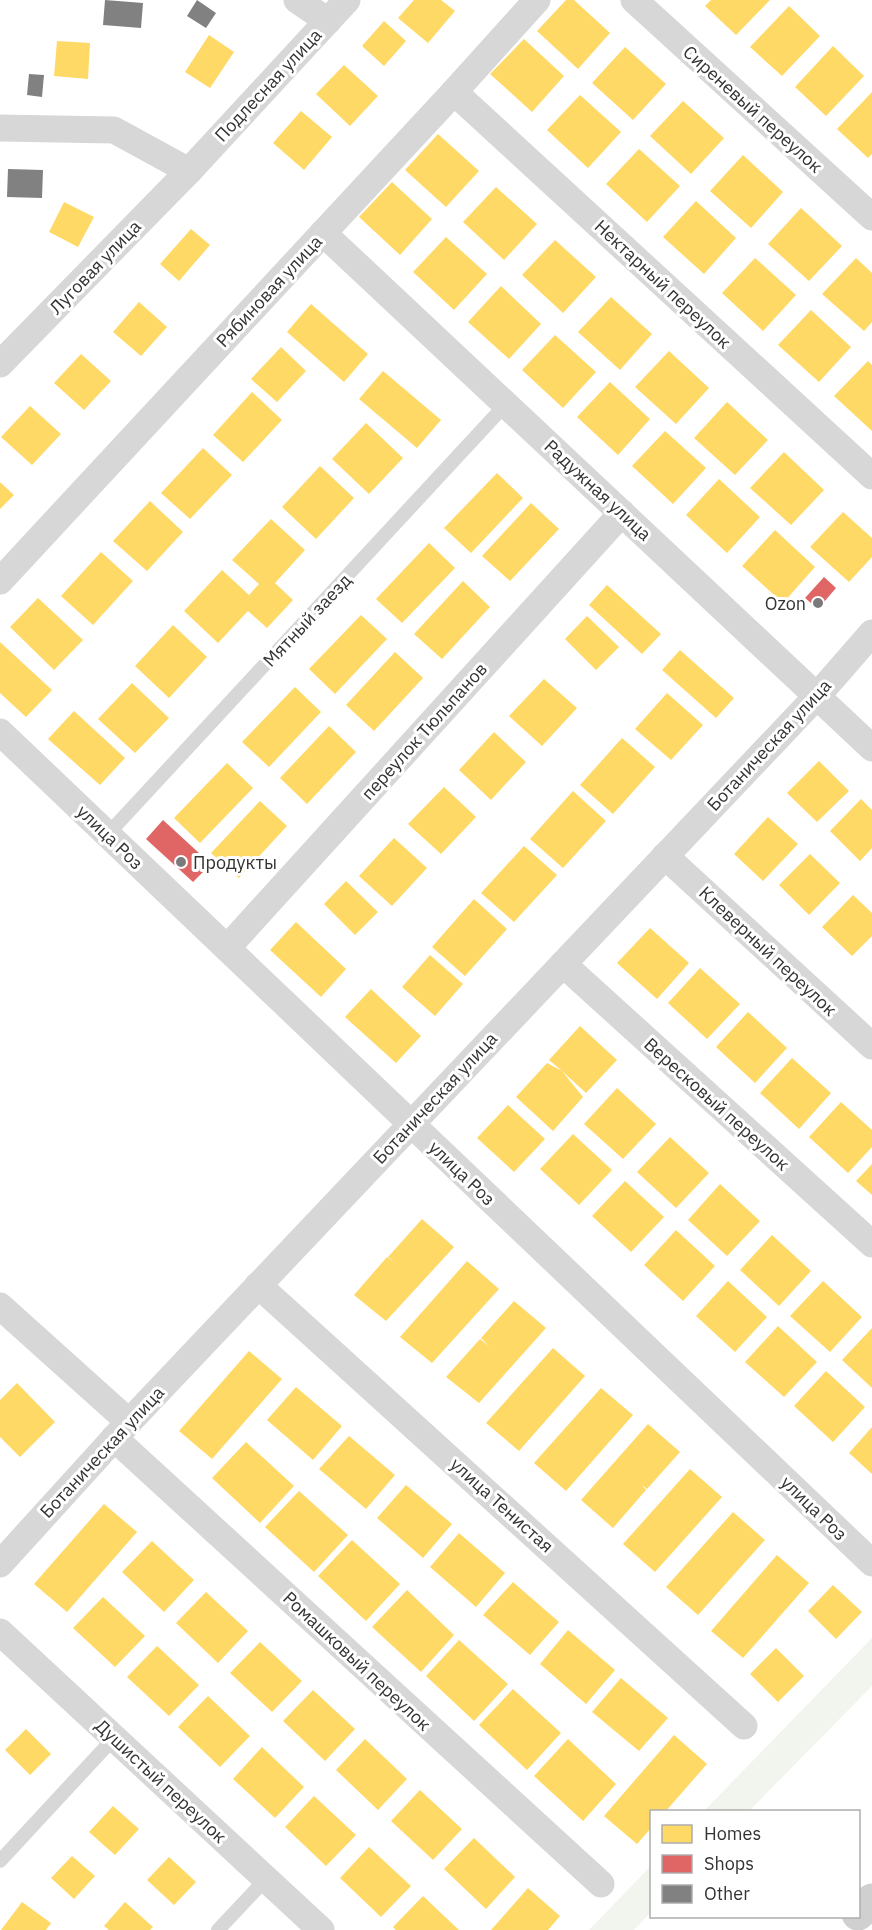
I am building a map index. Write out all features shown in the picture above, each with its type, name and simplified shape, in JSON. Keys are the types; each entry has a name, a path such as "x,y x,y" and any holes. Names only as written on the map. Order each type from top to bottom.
{"street":[{"path":"297,0 328,21"},
{"name":"Подлесная улица","path":"189,171 347,0"},
{"name":"Рябиновая улица","path":"0,582 537,0"},
{"name":"Сиреневый переулок","path":"634,0 869,210"},
{"name":"Нектарный переулок","path":"454,92 872,476"},
{"path":"0,128 114,130 189,171"},
{"name":"Луговая улица","path":"0,364 189,171"},
{"name":"Радужная улица","path":"323,233 872,748"},
{"name":"переулок Тюльпанов","path":"227,948 622,513"},
{"name":"Ботаническая улица","path":"0,1564 121,1430 817,696 872,633"},
{"name":"улица Роз","path":"0,732 872,1563"},
{"name":"Клеверный переулок","path":"665,856 872,1046"},
{"name":"Вересковый переулок","path":"563,964 872,1244"},
{"name":"улица Тенистая","path":"258,1285 744,1726"},
{"name":"Ромашковый переулок","path":"0,1306 121,1430 601,1884"},
{"name":"Душистый переулок","path":"0,1632 321,1930"},
{"path":"860,1912 872,1900"},
{"path":"843,1930 854,1918"}],"lane":[{"name":"Мятный заезд","path":"107,835 506,404"},
{"path":"0,1861 114,1738"},
{"path":"218,1930 267,1879"}],"shaded area":[{"path":"872,1638 872,1686 750,1810 705,1810"},
{"path":"650,1867 650,1913 634,1930 589,1930"}],"building: Homes":[{"path":"414,0 441,0 455,11 428,43 398,18"},
{"path":"566,0 574,0 610,33 578,69 537,31"},
{"path":"711,0 770,0 736,35 705,6"},
{"path":"789,6 820,36 782,76 750,47"},
{"path":"384,21 406,41 384,66 362,46"},
{"path":"209,35 234,52 210,88 185,72"},
{"path":"524,39 564,76 532,112 490,74"},
{"path":"57,41 90,43 88,79 54,76"},
{"path":"833,46 864,76 826,116 795,87"},
{"path":"625,47 666,84 633,120 592,83"},
{"path":"344,65 378,96 350,126 316,94"},
{"path":"872,92 872,154 868,158 837,129"},
{"path":"580,95 621,132 588,168 547,130"},
{"path":"683,101 724,138 691,174 650,136"},
{"path":"301,111 332,137 304,170 273,143"},
{"path":"438,134 479,171 446,207 405,170"},
{"path":"639,149 680,186 647,222 606,184"},
{"path":"743,155 783,192 751,228 710,191"},
{"path":"392,182 432,219 400,255 359,217"},
{"path":"496,187 537,224 504,260 463,222"},
{"path":"696,201 736,238 704,274 663,237"},
{"path":"64,202 94,217 78,247 49,232"},
{"path":"801,208 842,246 809,281 768,244"},
{"path":"191,229 210,245 179,281 160,264"},
{"path":"446,237 487,274 454,310 413,272"},
{"path":"555,240 596,277 563,313 522,275"},
{"path":"755,258 796,295 763,331 722,293"},
{"path":"856,258 872,273 872,322 864,331 822,294"},
{"path":"501,286 541,324 509,359 468,322"},
{"path":"611,297 652,334 620,370 578,332"},
{"path":"139,302 167,327 141,356 113,332"},
{"path":"311,304 368,354 344,382 287,332"},
{"path":"811,310 851,347 819,382 778,345"},
{"path":"555,335 596,372 563,408 522,370"},
{"path":"281,347 306,371 277,402 251,379"},
{"path":"669,351 709,388 676,424 635,387"},
{"path":"81,354 111,381 84,410 54,383"},
{"path":"868,361 872,365 872,431 834,396"},
{"path":"383,371 441,420 417,448 359,399"},
{"path":"610,382 650,419 618,455 577,417"},
{"path":"252,392 282,420 243,462 213,435"},
{"path":"727,402 768,440 735,475 694,438"},
{"path":"30,406 61,434 32,465 1,437"},
{"path":"366,423 403,458 369,494 332,459"},
{"path":"665,431 706,468 673,504 632,466"},
{"path":"203,448 232,475 190,519 161,493"},
{"path":"784,452 824,490 791,525 750,488"},
{"path":"320,466 354,498 316,539 282,507"},
{"path":"497,473 523,498 471,553 444,528"},
{"path":"719,479 760,517 727,553 686,515"},
{"path":"0,482 14,495 0,509"},
{"path":"150,501 183,532 147,571 113,541"},
{"path":"531,503 559,529 510,581 482,556"},
{"path":"843,512 872,538 872,557 849,582 810,547"},
{"path":"271,519 305,550 275,583 293,600 267,628 248,611 218,643 184,611 222,570 249,595 259,584 232,560"},
{"path":"775,530 815,567 783,603 742,566"},
{"path":"429,543 455,568 402,623 376,599"},
{"path":"101,552 133,581 93,625 61,596"},
{"path":"463,581 490,607 442,659 414,634"},
{"path":"607,585 661,634 642,654 589,605"},
{"path":"38,598 83,640 54,670 10,627"},
{"path":"361,615 387,639 335,694 309,669"},
{"path":"587,616 619,647 596,670 565,639"},
{"path":"173,625 207,657 169,698 135,666"},
{"path":"0,642 52,690 26,717 0,693"},
{"path":"680,650 734,698 716,718 662,670"},
{"path":"395,652 423,678 374,731 346,705"},
{"path":"544,679 577,708 542,746 509,716"},
{"path":"132,683 169,718 135,753 98,719"},
{"path":"295,687 321,712 269,767 242,742"},
{"path":"667,693 703,725 671,760 635,729"},
{"path":"74,711 125,758 100,785 48,739"},
{"path":"329,726 356,752 307,804 280,778"},
{"path":"494,732 526,762 491,800 459,770"},
{"path":"622,738 655,767 613,814 580,785"},
{"path":"819,761 849,791 817,822 787,793"},
{"path":"227,763 253,788 200,843 174,818"},
{"path":"444,787 476,817 441,854 408,824"},
{"path":"573,791 606,821 563,868 530,839"},
{"path":"861,799 872,810 872,848 860,861 830,831"},
{"path":"260,801 287,826 239,878 211,853"},
{"path":"768,817 798,844 763,881 734,854"},
{"path":"394,838 427,868 392,906 359,876"},
{"path":"524,846 557,875 514,922 481,893"},
{"path":"810,854 840,883 809,915 779,885"},
{"path":"346,881 378,912 355,935 324,904"},
{"path":"853,895 872,913 872,936 852,956 822,927"},
{"path":"474,899 507,929 465,976 432,947"},
{"path":"296,922 346,969 321,997 270,950"},
{"path":"650,928 689,963 657,999 617,963"},
{"path":"430,955 463,984 435,1016 402,987"},
{"path":"700,968 740,1004 707,1039 668,1003"},
{"path":"371,989 421,1036 396,1063 345,1017"},
{"path":"748,1012 787,1048 755,1083 716,1047"},
{"path":"580,1026 617,1060 586,1093 549,1060"},
{"path":"792,1058 831,1093 799,1129 760,1093"},
{"path":"547,1063 562,1071 583,1097 553,1131 516,1097"},
{"path":"617,1088 656,1124 623,1159 584,1124"},
{"path":"841,1102 872,1130 872,1147 848,1173 809,1137"},
{"path":"508,1105 545,1139 514,1172 477,1138"},
{"path":"573,1134 612,1170 579,1205 540,1169"},
{"path":"670,1137 709,1173 676,1208 637,1172"},
{"path":"872,1164 872,1195 856,1181"},
{"path":"625,1181 664,1217 631,1252 592,1216"},
{"path":"720,1184 760,1221 727,1256 688,1220"},
{"path":"422,1219 454,1247 386,1321 354,1295 387,1257 395,1263 388,1257"},
{"path":"676,1230 715,1266 683,1301 644,1265"},
{"path":"772,1235 811,1271 779,1306 740,1270"},
{"path":"467,1261 499,1289 432,1363 400,1337"},
{"path":"728,1281 767,1317 735,1352 696,1316"},
{"path":"823,1281 862,1317 830,1352 790,1316"},
{"path":"514,1301 546,1328 479,1403 446,1377 480,1339 489,1346 481,1338"},
{"path":"778,1326 817,1362 784,1397 745,1362"},
{"path":"872,1328 872,1388 842,1360"},
{"path":"553,1348 585,1376 519,1451 486,1423"},
{"path":"249,1351 282,1379 212,1459 179,1431"},
{"path":"826,1371 865,1407 833,1442 794,1406"},
{"path":"17,1383 55,1422 20,1457 0,1437 0,1400"},
{"path":"296,1387 342,1426 313,1460 267,1420"},
{"path":"601,1388 633,1415 566,1491 534,1463"},
{"path":"648,1424 680,1452 647,1489 642,1485 646,1490 613,1528 581,1500"},
{"path":"872,1427 872,1474 849,1453"},
{"path":"349,1436 395,1475 366,1509 319,1469"},
{"path":"246,1442 294,1486 260,1523 212,1478"},
{"path":"690,1469 722,1497 655,1572 623,1544"},
{"path":"406,1485 452,1524 423,1558 377,1518"},
{"path":"299,1491 348,1535 314,1572 265,1527"},
{"path":"104,1504 137,1532 67,1612 34,1584"},
{"path":"733,1512 765,1540 698,1615 666,1587"},
{"path":"459,1533 505,1573 476,1607 430,1567"},
{"path":"352,1540 400,1584 366,1621 318,1576"},
{"path":"152,1541 194,1580 164,1612 122,1572"},
{"path":"777,1555 809,1583 743,1658 711,1631"},
{"path":"513,1582 559,1622 530,1655 483,1615"},
{"path":"833,1585 862,1612 836,1639 808,1611"},
{"path":"407,1590 454,1635 421,1672 372,1627"},
{"path":"206,1592 248,1631 218,1663 176,1623"},
{"path":"103,1597 145,1636 115,1667 73,1628"},
{"path":"568,1630 615,1670 586,1704 540,1664"},
{"path":"459,1640 508,1684 474,1721 426,1676"},
{"path":"260,1642 302,1681 272,1712 230,1673"},
{"path":"157,1646 199,1685 169,1716 127,1677"},
{"path":"776,1648 804,1676 778,1702 750,1674"},
{"path":"621,1678 668,1718 639,1751 592,1712"},
{"path":"513,1689 561,1733 527,1770 479,1725"},
{"path":"313,1690 355,1729 325,1761 283,1721"},
{"path":"208,1696 250,1736 220,1767 178,1727"},
{"path":"26,1729 51,1754 30,1775 5,1750"},
{"path":"674,1735 707,1764 667,1810 650,1810 650,1829 637,1844 604,1816"},
{"path":"365,1739 407,1779 378,1810 336,1770"},
{"path":"568,1739 616,1784 583,1821 534,1776"},
{"path":"262,1747 304,1787 275,1818 233,1779"},
{"path":"420,1790 462,1829 433,1860 391,1821"},
{"path":"314,1796 356,1835 326,1866 285,1827"},
{"path":"113,1806 139,1829 115,1855 89,1832"},
{"path":"474,1838 515,1877 486,1909 444,1869"},
{"path":"369,1847 411,1886 381,1917 340,1878"},
{"path":"72,1856 95,1876 74,1899 51,1878"},
{"path":"169,1857 196,1882 174,1905 147,1880"},
{"path":"528,1888 560,1916 548,1930 491,1930"},
{"path":"423,1896 459,1930 396,1930 393,1927"},
{"path":"22,1902 51,1923 46,1930 1,1930"},
{"path":"125,1902 153,1927 150,1930 109,1930 104,1926"}],"building: Shops":[{"path":"824,577 836,588 818,609 805,598"},
{"path":"163,820 211,864 193,882 146,839"}],"building: Other":[{"path":"105,0 143,3 141,28 103,25"},
{"path":"197,0 216,13 206,28 187,16"},
{"path":"29,74 44,75 42,97 27,95"},
{"path":"8,169 43,170 42,198 7,197"}],"place":[{"name":"Ozon","path":"818,603"},
{"name":"Продукты","path":"181,862"}]}
